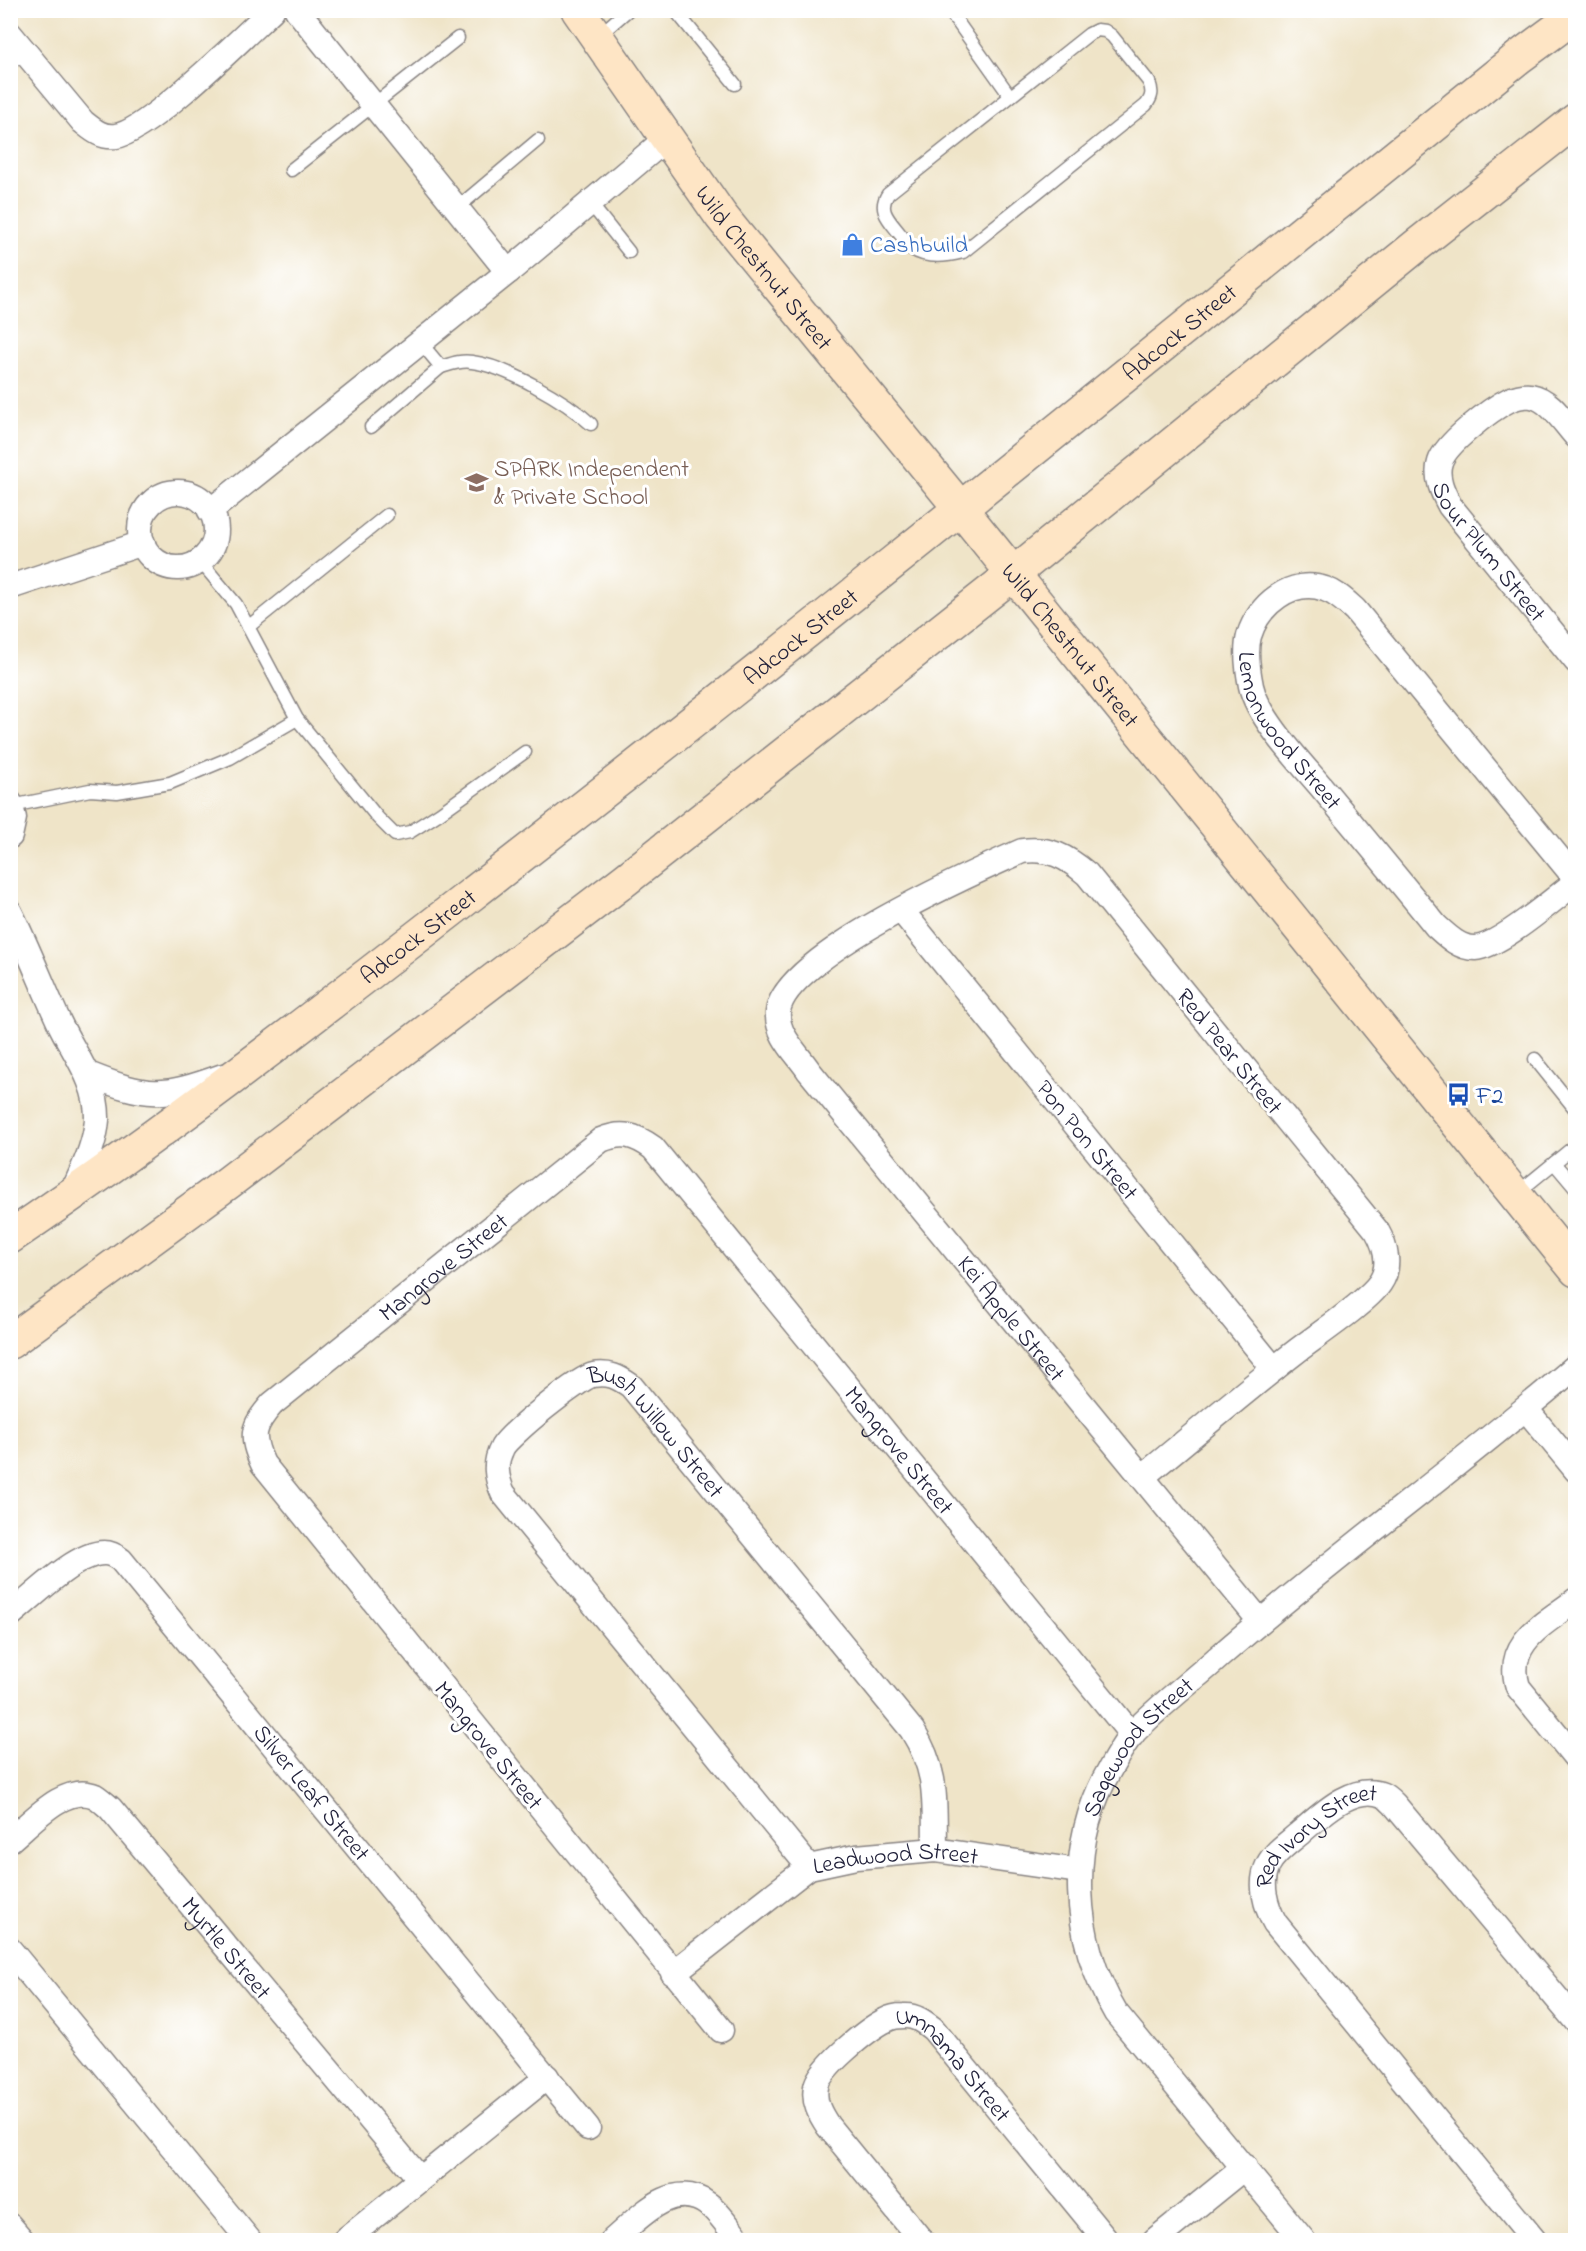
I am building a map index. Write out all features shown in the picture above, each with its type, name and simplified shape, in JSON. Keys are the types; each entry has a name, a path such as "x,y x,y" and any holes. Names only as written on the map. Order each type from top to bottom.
{"main road":[{"name":"Wild Chestnut Street","path":"578,10 721,216 960,508 1575,1270"},
{"name":"Adcock Street","path":"10,1237 71,1196 242,1070 632,771 1519,57 1575,15"},
{"path":"10,1342 229,1182 625,880 1013,574 1407,253 1575,120"}],"street":[{"path":"15,50 83,122 96,133 115,136 140,126 166,107 272,10"},
{"path":"297,10 508,272"},
{"path":"210,511 508,272 666,139"},
{"name":"Sour Plum Street","path":"1575,436 1543,401 1533,396 1521,396 1510,399 1496,408 1459,438 1445,451 1439,462 1438,472 1443,493 1450,506 1575,661"},
{"path":"173,492 186,492 198,497 210,511 216,529 214,541 208,552 200,561 189,566 176,568 164,566 154,559 143,543 140,525 143,513 151,502 161,495 173,492"},
{"path":"10,587 143,543"},
{"name":"Lemonwood Street","path":"1309,586 1326,589 1339,596 1355,610 1575,881 1502,937 1487,945 1475,948 1463,946 1450,939 1436,926 1297,757 1260,708 1251,688 1247,665 1249,638 1261,612 1274,599 1291,589 1309,586"},
{"path":"10,836 14,819 11,804"},
{"name":"Red Pear Street","path":"778,1008 796,979 855,935 1022,851 1039,849 1059,854 1087,874 1377,1231 1387,1257 1384,1275 1379,1285 1361,1302 1274,1369 1142,1477"},
{"path":"10,904 11,912 64,1033 88,1074 95,1101 97,1119 89,1154 71,1196"},
{"name":"Pon Pon Street","path":"901,910 1274,1369"},
{"name":"Kei Apple Street","path":"778,1008 778,1021 783,1035 810,1071 1260,1621"},
{"path":"88,1074 136,1091 165,1094 242,1070"},
{"name":"Mangrove Street","path":"721,2030 263,1464 254,1439 254,1429 272,1404 601,1140 615,1135 627,1136 641,1140 653,1148 1132,1735"},
{"name":"Sagewood Street","path":"1303,2241 1245,2167 1116,2013 1101,1988 1084,1933 1079,1871 1090,1815 1100,1788 1132,1735 1260,1621 1526,1409 1575,1366"},
{"name":"Bush Willow Street","path":"809,1868 503,1493 497,1479 496,1465 502,1446 576,1383 589,1375 604,1373 615,1375 631,1386 912,1730 930,1766 933,1782 935,1850"},
{"path":"1526,1409 1575,1470"},
{"name":"Silver Leaf Street","path":"10,1615 69,1567 89,1555 111,1553 122,1560 588,2128"},
{"path":"1575,1600 1519,1647 1514,1660 1514,1675 1518,1687 1575,1758"},
{"name":"Myrtle Street","path":"10,1840 59,1800 72,1794 84,1793 96,1797 110,1808 420,2179"},
{"name":"Red Ivory Street","path":"1534,2241 1275,1923 1268,1910 1265,1895 1264,1879 1268,1865 1280,1850 1335,1804 1349,1797 1366,1793 1383,1795 1394,1804 1575,2021"},
{"name":"Leadwood Street","path":"673,1973 809,1868 856,1857 935,1850 1079,1871"},
{"path":"10,1950 249,2241"},
{"name":"Umnama Street","path":"921,2241 828,2126 815,2099 816,2085 827,2066 887,2019 908,2015 920,2019 933,2029 1106,2241"},
{"path":"345,2241 547,2077"},
{"path":"1155,2241 1245,2167"},
{"path":"613,2241 658,2202 686,2196 709,2205 739,2241"},
{"path":"10,2226 22,2241"}],"lane":[{"path":"597,38 628,10"},
{"path":"675,10 735,84"},
{"path":"950,10 1010,96"},
{"path":"1097,30 1105,31 1112,36 1149,82 1152,90 1151,98 1146,105 963,252 948,256 928,255 913,249 886,217 883,201 888,194 1010,96 1097,30"},
{"path":"291,170 458,38"},
{"path":"456,208 538,140"},
{"path":"590,203 629,252"},
{"path":"421,342 441,367"},
{"path":"371,427 441,367 455,362 472,362 496,369 559,399 591,424"},
{"path":"248,627 387,515"},
{"path":"200,561 236,604 297,719 378,818 395,835 410,832 440,813 525,752"},
{"path":"11,804 90,790 117,792 170,783 230,758 297,719"},
{"path":"1535,1059 1575,1110"},
{"path":"1515,1195 1575,1145"},
{"path":"1554,1162 1575,1189"}],"place":[{"name":"Cashbuild","path":"852,244"},
{"name":"SPARK Independent & Private School","path":"476,482"},
{"name":"F2","path":"1458,1095"}]}
